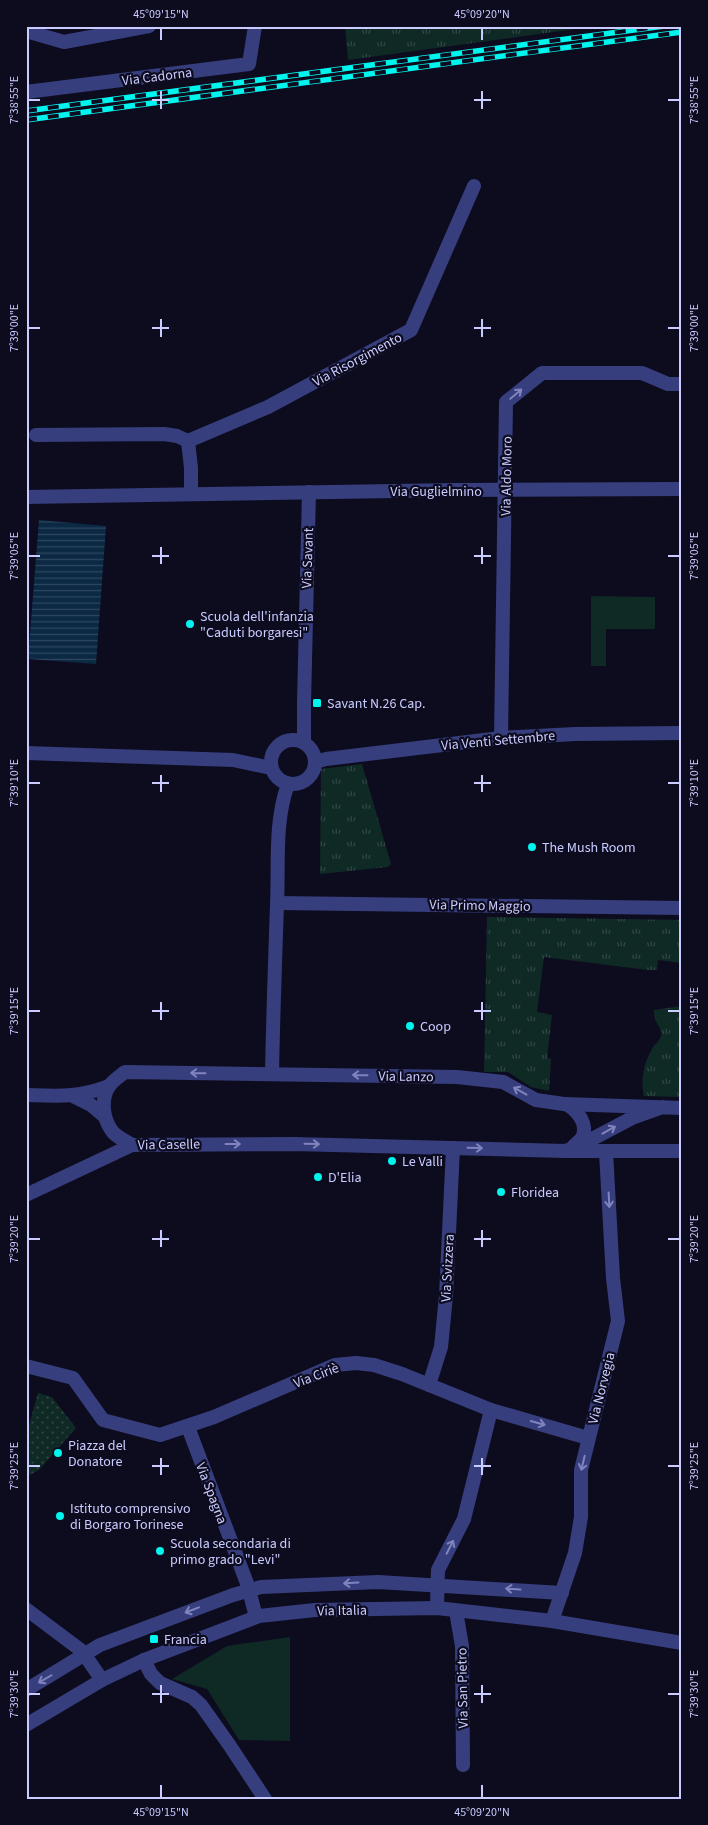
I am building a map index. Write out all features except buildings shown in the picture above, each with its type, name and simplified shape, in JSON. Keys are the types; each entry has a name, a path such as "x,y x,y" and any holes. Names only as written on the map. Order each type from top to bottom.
{"street":[{"path":"26,31 64,42 149,26"},
{"name":"Via Cadorna","path":"26,92 249,64 255,26"},
{"name":"Via Risorgimento","path":"188,441 268,407 411,330 474,186"},
{"name":"Via Aldo Moro","path":"501,738 506,402 542,373 642,373 668,384 682,384"},
{"path":"26,497 191,494 188,441 177,436 164,434 36,435"},
{"name":"Via Guglielmino","path":"191,494 682,489"},
{"name":"Via Savant","path":"304,744 309,492"},
{"name":"Via Venti Settembre","path":"315,762 335,757 501,738 576,734 682,733"},
{"path":"233,760 273,752 284,742 290,740 304,744 313,754 314,768 307,779 294,784 288,784 277,777 272,768 271,759 273,752"},
{"path":"26,753 233,760 272,768"},
{"path":"272,1074 273,989 278,903 278,837 284,795 288,784"},
{"name":"Via Primo Maggio","path":"278,903 682,908"},
{"name":"Via Lanzo","path":"109,1086 125,1072 457,1077 503,1082 536,1100 566,1104 682,1108"},
{"path":"26,1095 73,1096 91,1093 109,1086"},
{"path":"104,1116 105,1097 109,1086"},
{"path":"73,1096 104,1116 112,1132 132,1145"},
{"path":"565,1151 582,1138 584,1128 582,1119 576,1109 566,1104"},
{"path":"565,1151 575,1148 632,1118 663,1107"},
{"name":"Via Caselle","path":"26,1195 132,1145 263,1144 453,1148"},
{"path":"453,1148 606,1152 682,1151"},
{"name":"Via Svizzera","path":"429,1386 441,1347 446,1305 453,1148"},
{"name":"Via Norvegia","path":"552,1621 574,1553 580,1517 580,1470 618,1321 613,1278 606,1152"},
{"name":"Via Ciriè","path":"26,1366 73,1378 103,1420 160,1435 214,1418 335,1365 356,1363 374,1366 491,1410 588,1438"},
{"path":"437,1608 438,1570 464,1519 491,1410"},
{"name":"Via Spagna","path":"188,1427 249,1590 256,1617"},
{"name":"Via Italia","path":"26,1690 100,1646 232,1595 262,1587 378,1582 438,1584 562,1593"},
{"name":"Via Italia","path":"26,1725 102,1680 144,1660 256,1617 315,1610 437,1608 552,1621 682,1643"},
{"path":"26,1609 85,1655 102,1680"},
{"name":"Via San Pietro","path":"456,1611 462,1646 463,1766"},
{"path":"144,1660 151,1674 160,1683 192,1697 200,1705 265,1799"}],"green space":[{"path":"345,26 597,26 348,60"},
{"path":"591,596 655,597 655,629 606,629 606,666 591,666"},
{"path":"362,764 391,864 388,867 320,874 321,769"},
{"path":"487,917 682,920 682,963 658,960 657,970 648,970 544,957 537,1012 552,1015 547,1058 551,1059 549,1091 531,1087 508,1072 484,1072"},
{"path":"682,1006 682,1097 644,1096 642,1084 645,1066 652,1049 661,1036 654,1010"},
{"path":"38,1393 52,1397 76,1428 39,1470 26,1477 26,1436"},
{"path":"290,1637 290,1741 239,1740 207,1689 172,1679 227,1646"}],"water":[{"path":"39,520 106,526 96,664 28,659"}],"railway":[{"path":"26,111 664,26"},
{"path":"26,120 682,32"}],"place":[{"name":"Scuola dell'infanzia \"Caduti borgaresi\"","path":"190,624"},
{"name":"Savant N.26 Cap.","path":"317,703"},
{"name":"The Mush Room","path":"532,847"},
{"name":"Coop","path":"410,1026"},
{"name":"Le Valli","path":"392,1161"},
{"name":"D'Elia","path":"318,1177"},
{"name":"Floridea","path":"501,1192"},
{"name":"Piazza del Donatore","path":"58,1453"},
{"name":"Istituto comprensivo di Borgaro Torinese","path":"60,1516"},
{"name":"Scuola secondaria di primo grado \"Levi\"","path":"160,1551"},
{"name":"Francia","path":"154,1639"}]}
